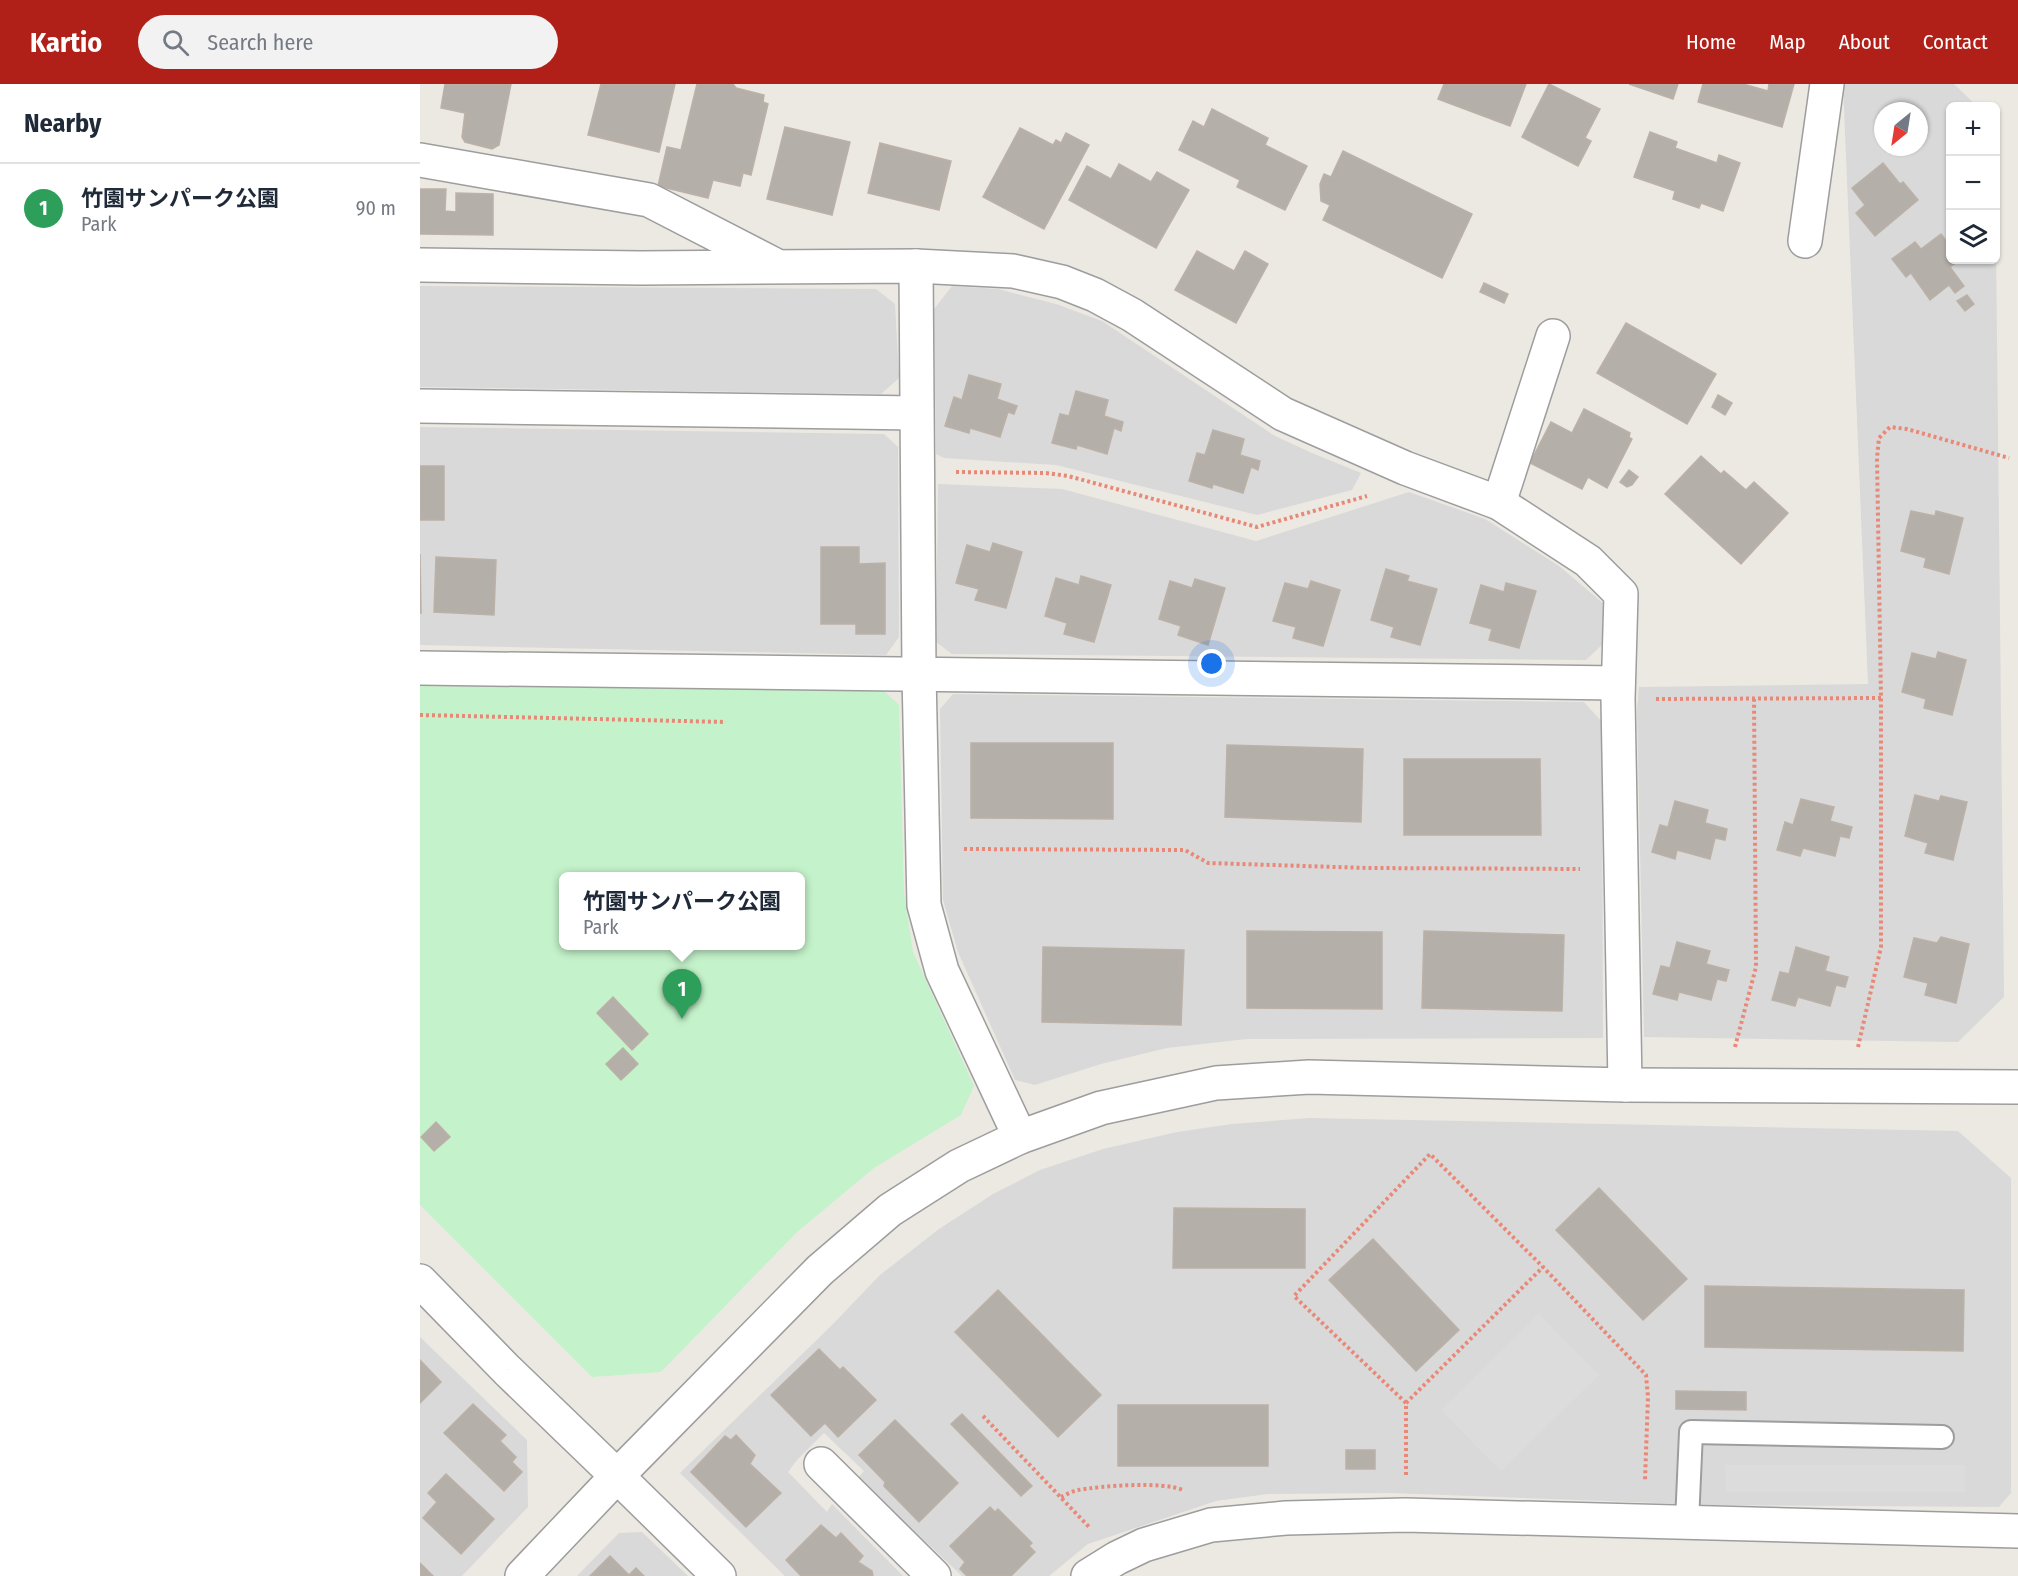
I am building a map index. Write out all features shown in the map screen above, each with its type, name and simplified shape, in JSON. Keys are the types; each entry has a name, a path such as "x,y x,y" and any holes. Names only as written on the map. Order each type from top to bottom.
{"street":[{"path":"1805,241 1827,84"},
{"path":"420,160 649,200 777,267"},
{"path":"420,265 641,268 916,266 1012,271 1062,282 1095,295 1132,315 1283,414 1405,468 1499,503 1588,561 1621,594 1618,691 1625,1085"},
{"path":"916,266 921,849 924,905 942,971 1020,1137"},
{"path":"1499,503 1553,336"},
{"path":"420,406 916,413"},
{"path":"420,668 919,674 1618,691"},
{"path":"522,1576 820,1270 890,1210 958,1166 1020,1137 1101,1108 1216,1083 1309,1077 1625,1085 2018,1087"},
{"path":"420,1281 507,1370 719,1576"},
{"path":"821,1464 934,1576"},
{"path":"1088,1576 1144,1545 1211,1526 1286,1518 1405,1515 2018,1531"}],"lane":[{"path":"1687,1522 1691,1432 1942,1437"}],"path":[{"path":"1857,1053 1881,947 1881,698 1877,458 1879,438 1890,428 1907,429 2009,458"},
{"path":"917,472 1046,473 1068,476 1257,527 1365,498 1405,468"},
{"path":"1618,691 1755,699 1881,698"},
{"path":"1734,1051 1755,967 1755,699"},
{"path":"420,715 726,722"},
{"path":"921,849 1185,850 1208,863 1368,868 1621,869"},
{"path":"1406,1403 1294,1296 1430,1154 1543,1267 1646,1375 1648,1397 1644,1521"},
{"path":"1405,1515 1406,1403 1543,1267"},
{"path":"982,1416 1117,1558"},
{"path":"1061,1497 1076,1490 1155,1484 1175,1486 1191,1493 1203,1505 1211,1526"}],"shaded area":[{"path":"1843,84 1954,84 1973,102 1946,102 1946,264 1996,264 2004,997 1958,1042 1644,1037 1637,710 1639,687 1868,684"},
{"path":"420,286 876,289 895,304 899,378 881,394 420,387"},
{"path":"952,286 998,289 1056,304 1102,321 1275,436 1361,473 1352,490 1257,515 1056,465 944,458 936,454 934,309"},
{"path":"420,427 884,434 898,447 899,637 886,655 420,645"},
{"path":"938,484 1062,489 1256,541 1409,492 1485,519 1559,566 1604,604 1605,642 1586,660 952,654 936,642"},
{"path":"953,694 1584,702 1602,722 1603,1038 1247,1039 1167,1048 1101,1064 1035,1085 1015,1080 958,952 943,900 940,709"},
{"path":"1309,1118 1958,1131 2011,1178 2011,1493 1999,1507 1712,1505 1390,1493 1268,1494 1216,1501 1088,1544 1049,1576 962,1576 858,1478 864,1471 824,1433 788,1472 827,1512 832,1504 903,1576 785,1576 680,1473 880,1275 939,1229 993,1194 1040,1170 1103,1149 1177,1132 1232,1124"},
{"path":"1539,1314 1599,1375 1501,1471 1441,1410"},
{"path":"420,1337 527,1440 528,1507 462,1576 420,1576"},
{"path":"1725,1465 1965,1465 1965,1492 1726,1492"},
{"path":"642,1532 688,1576 577,1576 619,1533"}],"green space":[{"path":"420,686 883,690 899,705 904,893 913,952 974,1086 961,1115 874,1168 797,1232 661,1372 592,1377 420,1205"}],"building":[{"path":"445,84 511,84 499,145 492,149 465,142 462,137 465,113 441,108"},
{"path":"601,84 675,84 659,152 588,135"},
{"path":"697,84 733,84 736,88 764,95 763,102 768,104 751,175 743,173 740,186 713,180 708,198 658,186 667,147 681,150"},
{"path":"1444,84 1526,84 1510,126 1438,99"},
{"path":"1549,84 1600,109 1585,138 1591,141 1578,166 1522,137"},
{"path":"1629,84 1678,84 1673,99"},
{"path":"1703,84 1743,84 1768,91 1769,84 1794,84 1782,127 1698,102"},
{"path":"1212,109 1268,138 1265,145 1307,166 1285,210 1237,187 1240,180 1179,150 1193,121 1204,127"},
{"path":"785,127 850,142 832,215 767,199"},
{"path":"1020,128 1053,145 1056,140 1061,143 1066,133 1089,145 1044,229 983,197"},
{"path":"1650,132 1677,142 1675,148 1717,163 1719,155 1740,163 1723,211 1701,203 1699,208 1673,199 1675,191 1634,177"},
{"path":"880,143 951,161 939,210 868,193"},
{"path":"1343,151 1472,214 1442,278 1323,220 1330,205 1321,201 1320,184 1324,174 1331,177"},
{"path":"1883,163 1900,184 1903,182 1918,200 1875,236 1856,213 1865,205 1852,188"},
{"path":"1119,164 1151,182 1157,172 1189,190 1156,248 1069,200 1087,166 1111,179"},
{"path":"420,189 446,189 445,211 456,212 456,193 493,194 493,235 420,234"},
{"path":"1941,234 1946,241 1946,264 1954,264 1950,267 1964,286 1955,293 1949,285 1930,300 1911,273 1906,277 1892,259 1915,242 1921,249"},
{"path":"1197,251 1234,271 1245,251 1268,264 1236,323 1175,290"},
{"path":"1484,283 1508,294 1504,303 1480,292"},
{"path":"1967,295 1974,304 1965,311 1957,301"},
{"path":"1626,323 1716,374 1687,424 1597,373"},
{"path":"969,375 1001,384 997,399 1017,406 1014,414 1008,412 1000,437 970,428 969,433 945,426 954,397 962,400"},
{"path":"1076,391 1108,400 1104,416 1123,422 1121,431 1114,428 1107,454 1077,445 1076,449 1052,443 1060,414 1069,416"},
{"path":"1718,395 1732,403 1725,415 1712,407"},
{"path":"1584,409 1630,433 1629,437 1632,439 1607,488 1588,477 1582,489 1530,463 1551,422 1572,433"},
{"path":"1213,430 1244,439 1240,455 1260,461 1258,470 1251,467 1243,493 1213,484 1212,488 1189,481 1197,453 1205,455"},
{"path":"1701,456 1721,474 1724,471 1746,490 1754,482 1788,513 1741,564 1665,494"},
{"path":"420,466 444,466 444,520 420,520"},
{"path":"1629,470 1638,477 1632,485 1627,487 1620,482"},
{"path":"1911,511 1935,516 1936,511 1963,518 1949,574 1924,567 1926,558 1901,551"},
{"path":"993,543 1022,552 1006,608 975,600 979,589 956,583 967,545 990,552"},
{"path":"821,547 859,547 859,564 885,563 885,634 856,634 856,624 821,624"},
{"path":"420,554 421,613 420,613"},
{"path":"436,557 496,560 494,615 434,612"},
{"path":"1386,569 1409,576 1407,581 1437,589 1420,645 1391,637 1394,627 1371,620"},
{"path":"1081,576 1111,585 1094,642 1064,634 1067,623 1045,616 1056,578 1079,585"},
{"path":"1195,579 1225,588 1208,645 1178,635 1181,626 1159,619 1170,581 1192,588"},
{"path":"1311,581 1340,590 1323,646 1293,638 1296,627 1273,621 1285,583 1308,589"},
{"path":"1506,583 1536,591 1519,648 1489,640 1492,629 1470,623 1481,585 1504,592"},
{"path":"1938,652 1966,660 1952,715 1924,708 1926,699 1902,692 1912,653 1936,659"},
{"path":"971,743 1113,743 1113,819 971,818"},
{"path":"1227,745 1363,749 1361,822 1225,817"},
{"path":"1404,759 1540,759 1541,835 1404,835"},
{"path":"1915,795 1939,801 1941,796 1967,802 1953,860 1925,853 1928,843 1905,836"},
{"path":"1801,799 1834,807 1830,821 1852,827 1849,838 1840,836 1835,856 1803,848 1800,856 1777,850 1785,822 1793,825"},
{"path":"1675,801 1708,810 1705,823 1727,829 1725,840 1715,838 1710,859 1677,850 1675,859 1652,852 1660,825 1668,827"},
{"path":"1247,931 1382,932 1382,1009 1247,1008"},
{"path":"1424,931 1564,935 1562,1011 1422,1008"},
{"path":"1941,937 1969,944 1956,1003 1925,995 1928,983 1904,977 1914,938 1937,943"},
{"path":"1677,942 1710,951 1706,964 1729,970 1726,981 1717,979 1711,1000 1679,992 1677,1000 1653,994 1661,966 1670,968"},
{"path":"1043,947 1184,950 1181,1025 1042,1022"},
{"path":"1796,947 1829,957 1825,971 1848,977 1845,987 1836,985 1830,1006 1798,997 1795,1006 1772,1000 1780,972 1789,974"},
{"path":"613,997 648,1034 632,1050 597,1013"},
{"path":"623,1048 638,1064 621,1080 606,1064"},
{"path":"436,1122 450,1137 434,1151 421,1137"},
{"path":"1599,1188 1687,1279 1643,1320 1556,1230"},
{"path":"1174,1208 1305,1209 1305,1268 1173,1268"},
{"path":"1373,1239 1459,1330 1416,1371 1329,1280"},
{"path":"1705,1286 1964,1290 1963,1351 1705,1347"},
{"path":"998,1290 1101,1395 1058,1437 955,1332"},
{"path":"819,1349 840,1370 843,1367 876,1400 838,1437 825,1423 811,1436 771,1395"},
{"path":"420,1360 441,1382 420,1403"},
{"path":"1676,1391 1746,1392 1746,1410 1676,1409"},
{"path":"473,1404 506,1435 500,1441 516,1457 512,1462 522,1472 504,1491 444,1433"},
{"path":"1118,1405 1268,1405 1268,1466 1118,1466"},
{"path":"962,1414 1032,1486 1021,1496 951,1424"},
{"path":"895,1420 958,1483 919,1522 884,1486 885,1482 859,1455"},
{"path":"736,1435 755,1455 750,1464 781,1493 746,1527 691,1472 725,1436 731,1440"},
{"path":"1346,1450 1375,1450 1375,1469 1346,1469"},
{"path":"446,1474 494,1519 461,1554 423,1518 437,1502 428,1493"},
{"path":"990,1507 995,1512 998,1509 1032,1543 1029,1546 1035,1552 1011,1576 967,1576 960,1569 965,1562 950,1546"},
{"path":"821,1525 836,1538 841,1533 863,1556 858,1562 872,1571 873,1576 801,1576 786,1560"},
{"path":"610,1556 629,1575 636,1568 644,1576 590,1576"},
{"path":"420,1563 433,1576 420,1576"}],"place":[{"name":"竹園サンパーク公園","path":"682,1019"}]}
